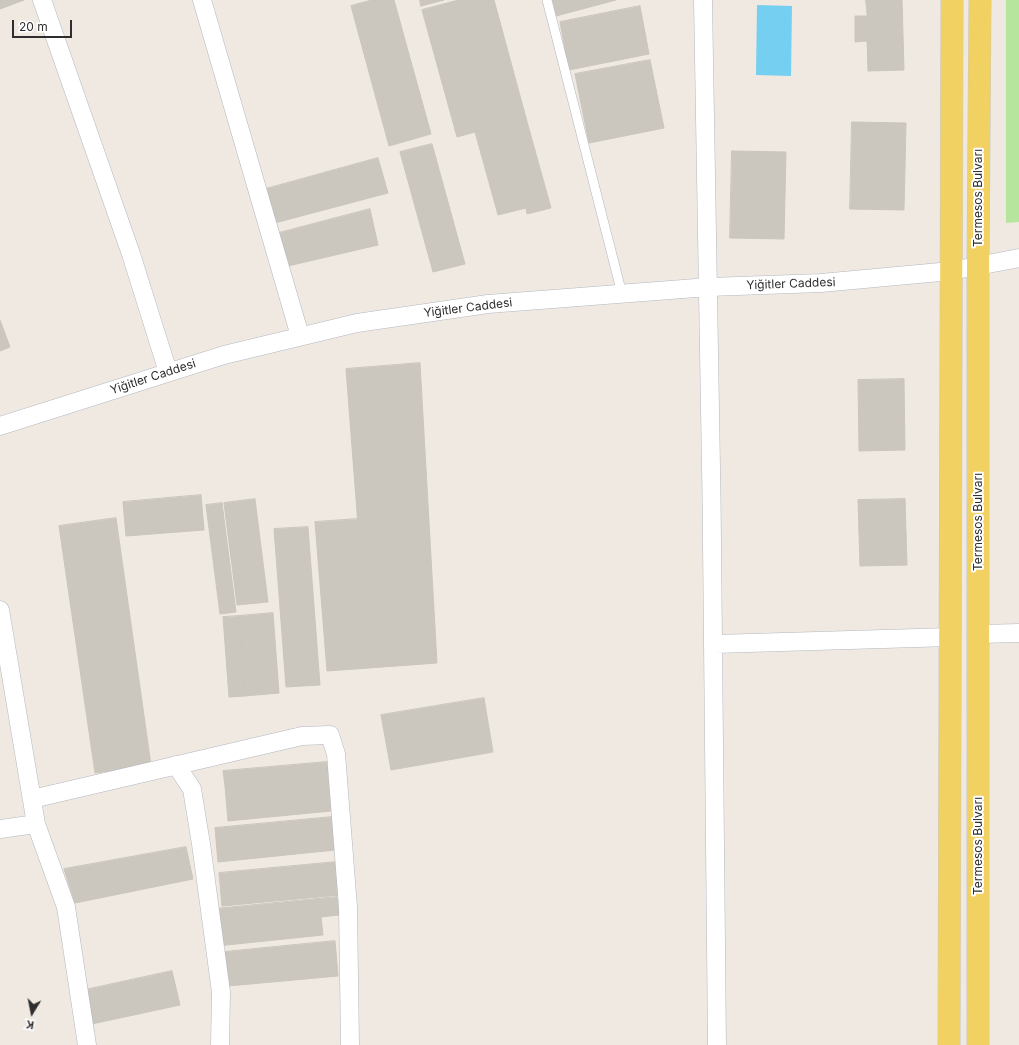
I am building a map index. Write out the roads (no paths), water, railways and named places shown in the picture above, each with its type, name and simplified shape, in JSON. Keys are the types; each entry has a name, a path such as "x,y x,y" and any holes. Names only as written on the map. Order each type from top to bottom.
{"main road":[{"path":"950,1045 952,0"},
{"name":"Termesos Bulvarı","path":"978,1045 978,266 980,0"}],"street":[{"path":"42,0 131,254 168,372"},
{"path":"202,0 300,336"},
{"path":"703,0 715,644 718,1045"},
{"name":"Yiğitler Caddesi","path":"0,426 224,355 357,323 488,304 709,287 821,283 951,271 1019,258"},
{"path":"0,610 36,824 66,907 87,1045"},
{"path":"979,634 1019,633"},
{"path":"715,644 951,637"},
{"path":"32,799 302,736 330,735 336,754 348,907 350,1045"},
{"path":"176,765 192,789 201,844 221,992 220,1045"},
{"path":"0,829 36,824"}],"lane":[{"path":"547,0 622,294"}],"water":[{"path":"757,5 792,6 791,76 756,75"}]}
